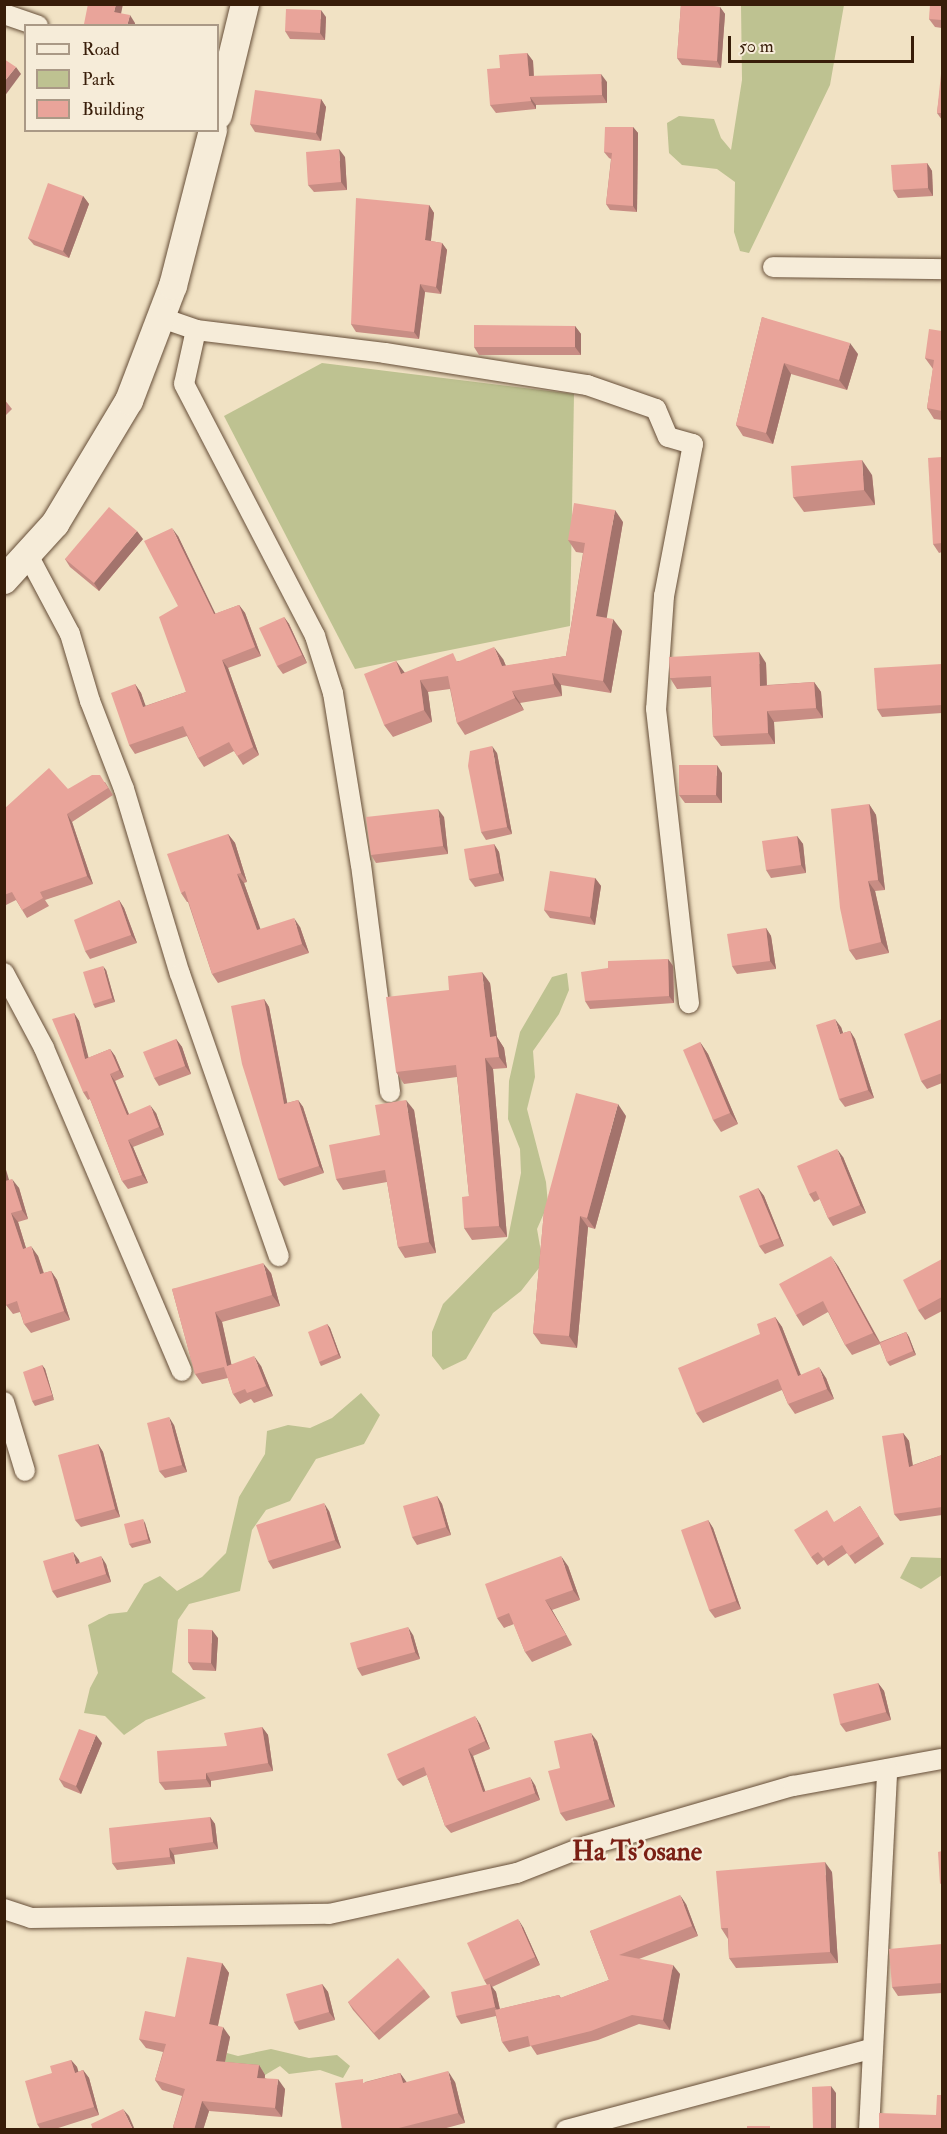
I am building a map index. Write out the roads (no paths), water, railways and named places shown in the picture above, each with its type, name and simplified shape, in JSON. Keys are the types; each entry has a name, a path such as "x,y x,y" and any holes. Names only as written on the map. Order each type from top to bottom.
{"main road":[{"path":"220,97 245,4"},
{"path":"4,580 29,556 55,524 112,433 162,318 212,132"}],"street":[{"path":"4,14 32,24"},
{"path":"773,267 942,269"},
{"path":"162,318 196,330 385,353 587,385 656,409 668,437 693,444 664,597 656,709 689,1003"},
{"path":"196,330 184,384 315,636 333,693 361,865 390,1092"},
{"path":"29,556 70,634 90,701 124,789 180,974 279,1256"},
{"path":"4,974 45,1048 182,1371"},
{"path":"4,1402 26,1471"},
{"path":"4,1909 31,1918 329,1914 517,1873 684,1816 793,1786 942,1759"},
{"path":"869,2130 871,2049 887,1769"},
{"path":"566,2130 871,2049"}],"district":[{"name":"Ha Ts'osane","path":"637,1852"}]}
